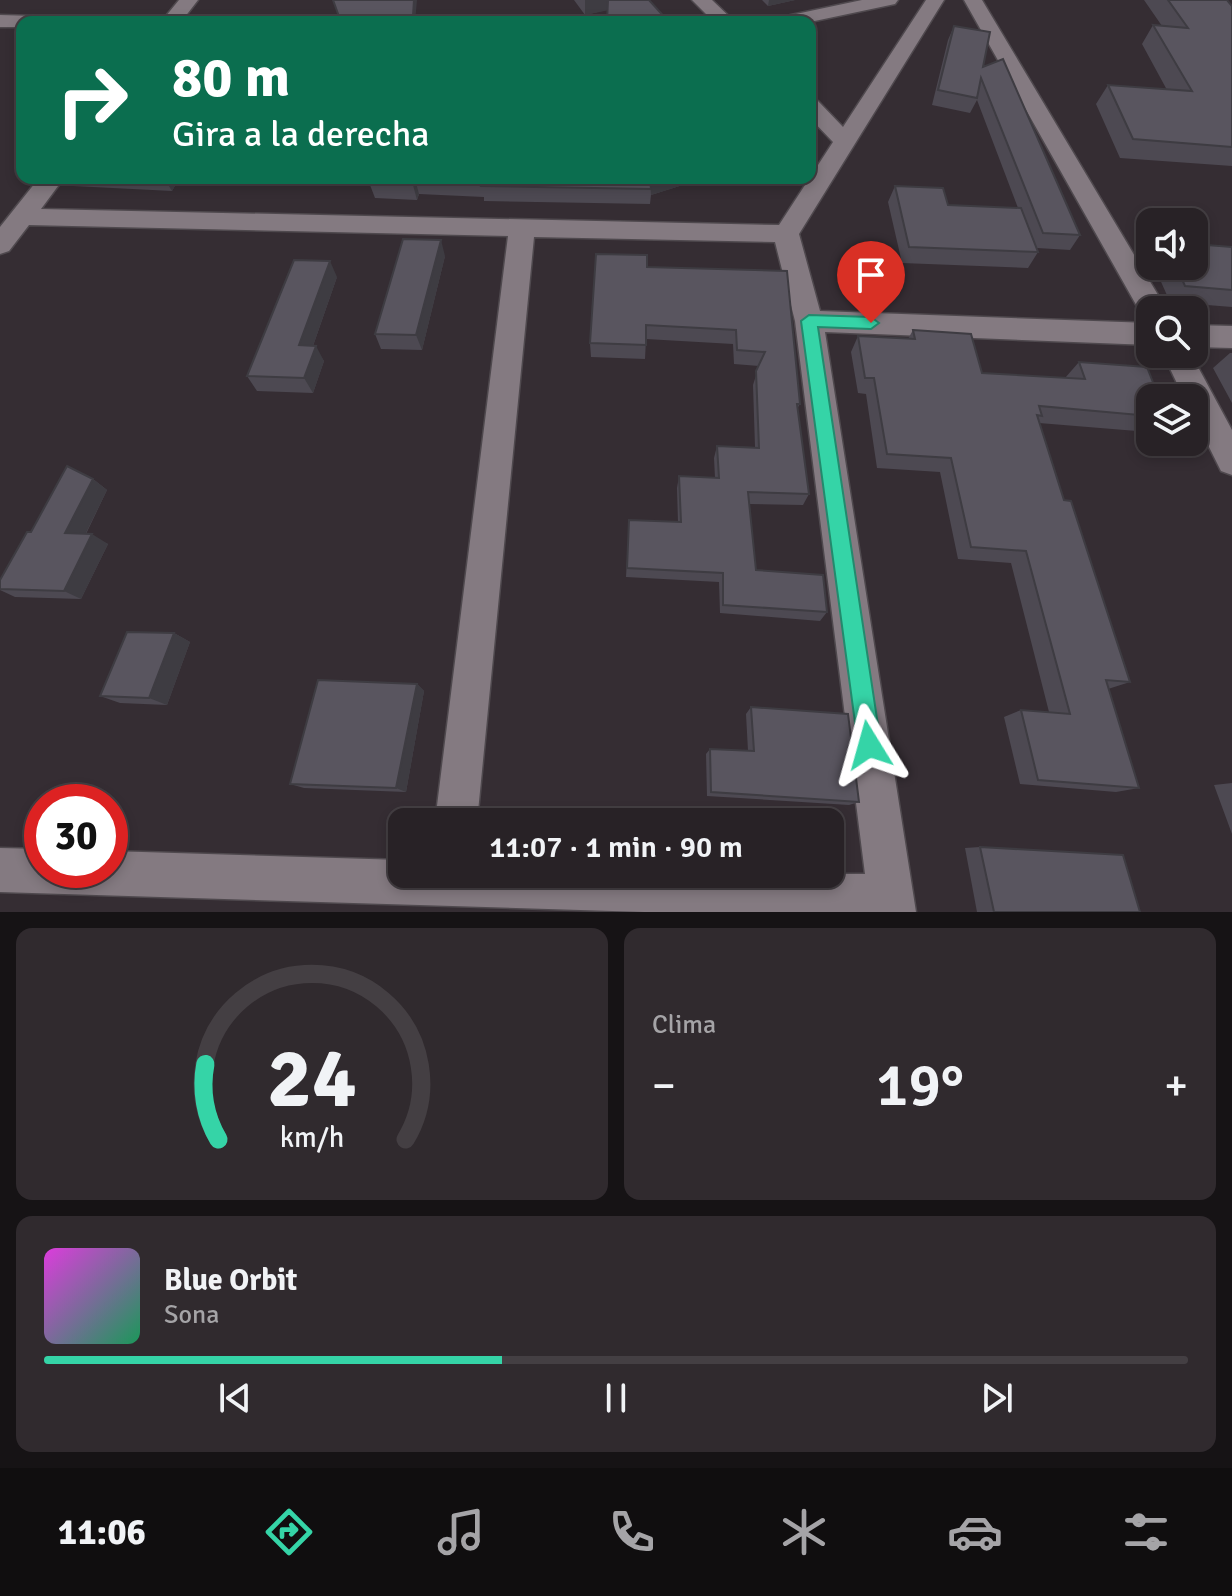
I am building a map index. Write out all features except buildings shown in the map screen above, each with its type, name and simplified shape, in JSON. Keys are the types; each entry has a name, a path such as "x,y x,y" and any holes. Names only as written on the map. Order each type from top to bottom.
{"street":[{"path":"176,16 189,0"},
{"path":"701,0 718,16"},
{"path":"813,16 889,0"},
{"path":"0,870 449,891 892,904 809,321 786,234 935,0"},
{"path":"973,0 1145,296"},
{"path":"816,112 845,141"},
{"path":"0,245 47,184"},
{"path":"22,217 786,234"},
{"path":"458,808 522,228"},
{"path":"809,321 1136,333"},
{"path":"1208,336 1232,337"},
{"path":"1184,368 1232,461"}],"route":[{"path":"869,745 809,321 871,323"}]}
